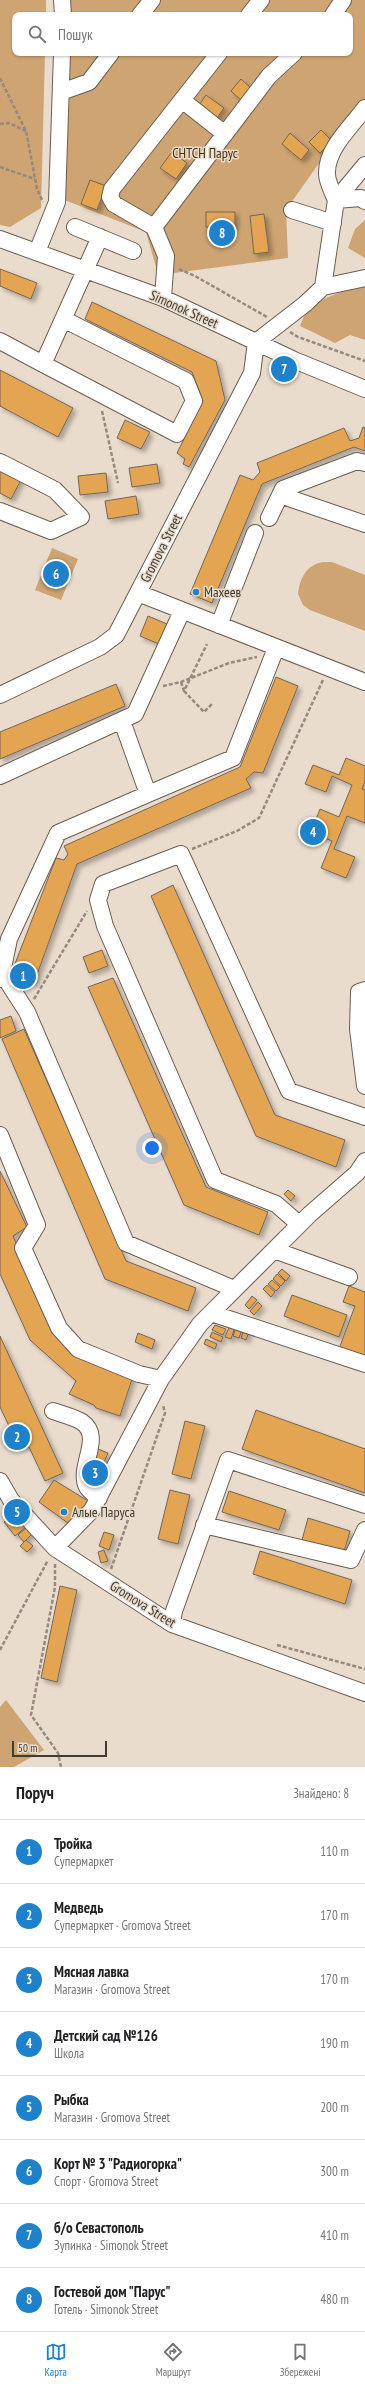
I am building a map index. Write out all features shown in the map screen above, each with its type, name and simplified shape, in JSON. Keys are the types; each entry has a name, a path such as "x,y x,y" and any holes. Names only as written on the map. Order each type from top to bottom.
{"street":[{"path":"62,0 63,12"},
{"path":"142,12 152,0"},
{"path":"251,12 261,0"},
{"path":"335,12 343,0"},
{"path":"37,252 57,202 62,56"},
{"path":"61,92 89,82 109,56"},
{"path":"163,298 166,256 154,228 114,204 110,197 112,190 217,56"},
{"path":"154,228 269,76 291,56"},
{"path":"182,100 224,134"},
{"path":"323,287 336,200 327,175 328,162 334,148 365,108"},
{"path":"336,200 365,165"},
{"path":"336,200 361,198 365,201"},
{"path":"292,210 333,223"},
{"path":"75,227 133,251"},
{"path":"43,364 100,237"},
{"name":"Simonok Street","path":"0,239 163,298 323,373 365,388"},
{"path":"256,342 279,325 323,287 365,278"},
{"path":"0,342 177,434 194,401 186,382 63,319"},
{"name":"Gromova Street","path":"0,695 100,647 116,634 252,373 256,342"},
{"path":"269,518 283,489 357,461 365,464"},
{"path":"0,462 55,490 81,517 51,531 0,511"},
{"path":"280,495 365,524"},
{"path":"219,625 255,533"},
{"path":"138,592 219,625 275,651 365,682"},
{"path":"0,776 135,714 182,611"},
{"path":"234,1289 126,1243 26,1012 1,976 9,939 58,833 233,758 275,651"},
{"path":"122,721 148,794"},
{"path":"299,1224 276,1204 215,1180 105,926 98,900 103,884 181,854 289,1091 365,1117"},
{"path":"365,990 359,992 358,1030 365,1086"},
{"path":"0,1135 37,1225 23,1248 59,1328 78,1349 159,1382"},
{"path":"55,1548 92,1510 159,1382 200,1324 299,1224 357,1173 365,1161"},
{"path":"274,1250 349,1277"},
{"path":"211,1313 365,1364"},
{"path":"53,1411 83,1423 90,1430 92,1439 85,1478 88,1488 99,1498"},
{"path":"172,1624 174,1611 228,1460 365,1505"},
{"name":"Gromova Street","path":"0,1481 11,1500 55,1548 172,1624 365,1693"},
{"path":"204,1525 351,1560 365,1530"}],"path":[{"path":"0,78 26,131 37,189 50,219"},
{"path":"0,124 9,123 26,131"},
{"path":"0,168 35,179"},
{"path":"165,263 195,276 250,306 298,337 365,361"},
{"path":"98,393 118,483"},
{"path":"184,691 207,644"},
{"path":"156,688 181,682 229,662 275,651"},
{"path":"181,854 237,831 259,818 328,668"},
{"path":"181,682 184,691 204,712 214,703"},
{"path":"26,1012 89,908 98,900"},
{"path":"110,1571 165,1413 159,1382"},
{"path":"0,1650 55,1548"},
{"path":"55,1548 56,1586 31,1715 58,1753 61,1767"},
{"path":"276,1645 365,1669"}],"green space":[{"path":"0,0 46,0 46,12 12,12 12,56 45,56 41,208 10,227 0,225"},
{"name":"СНТСН Парус","path":"69,0 365,0 365,115 317,166 286,210 288,258 174,273 157,271 146,232 62,199 68,56 353,56 353,12 68,12"},
{"path":"365,220 365,258 348,248 355,229"},
{"path":"365,285 365,340 350,335 335,343 300,326 307,311 312,306 326,298"},
{"path":"52,548 78,559 61,600 35,590"},
{"path":"323,562 332,562 365,575 365,631 310,610 303,605 298,594 302,578 308,569"},
{"path":"6,1700 44,1750 14,1767 0,1767 0,1707"}],"building":[{"path":"241,79 252,89 242,101 231,91"},
{"path":"206,95 224,108 215,121 197,108"},
{"path":"321,130 332,141 320,153 309,142"},
{"path":"290,133 309,150 301,160 282,144"},
{"path":"172,152 187,163 176,179 160,168"},
{"path":"90,180 106,186 97,210 81,204"},
{"path":"206,212 235,212 235,226 206,227"},
{"path":"264,214 269,252 254,254 250,216"},
{"path":"0,269 37,283 31,299 0,286"},
{"path":"92,302 216,361 225,400 189,467 183,464 185,459 177,453 203,401 192,372 85,319"},
{"path":"0,370 73,408 58,437 0,406"},
{"path":"125,420 150,432 141,449 117,438"},
{"path":"363,427 365,428 365,451 354,447 262,484 212,603 190,594 240,475 253,480 260,472 257,463 344,428 350,441 359,438"},
{"path":"157,464 160,483 132,487 129,468"},
{"path":"0,466 22,478 11,499 0,493"},
{"path":"106,473 108,492 80,495 78,476"},
{"path":"136,496 139,514 108,519 105,501"},
{"path":"148,616 167,624 159,644 140,636"},
{"path":"276,677 298,686 263,773 254,772 246,779 251,788 77,864 34,983 11,974 56,858 64,860 68,854 64,846 240,767"},
{"path":"116,684 125,706 0,759 0,732"},
{"path":"346,758 365,766 365,781 362,789 365,790 365,823 347,816 334,849 355,857 346,878 321,868 332,841 311,832 320,809 339,817 352,785 332,776 326,792 305,784 313,765 339,775"},
{"path":"173,885 275,1115 345,1140 336,1167 256,1136 151,896"},
{"path":"102,950 108,966 89,973 83,957"},
{"path":"113,978 206,1187 268,1212 259,1235 184,1205 88,987"},
{"path":"11,1016 16,1031 0,1038 0,1020"},
{"path":"24,1029 126,1261 196,1288 188,1311 105,1279 2,1039"},
{"path":"0,1171 27,1227 13,1236 53,1330 133,1376 120,1416 96,1408 94,1405 69,1394 76,1381 30,1340 0,1274"},
{"path":"288,1190 295,1196 291,1201 284,1194"},
{"path":"282,1269 290,1276 286,1281 278,1273"},
{"path":"277,1274 285,1281 281,1286 273,1279"},
{"path":"272,1280 280,1287 276,1291 268,1284"},
{"path":"267,1285 275,1292 271,1297 263,1289"},
{"path":"349,1286 365,1292 365,1357 339,1349 355,1306 343,1302"},
{"path":"292,1295 347,1315 339,1337 284,1316"},
{"path":"252,1296 257,1300 249,1309 245,1305"},
{"path":"258,1302 262,1306 254,1315 250,1311"},
{"path":"215,1325 226,1329 223,1335 212,1330"},
{"path":"230,1325 235,1327 231,1339 225,1337"},
{"path":"237,1325 243,1327 239,1338 233,1336"},
{"path":"245,1327 250,1329 246,1340 241,1338"},
{"path":"212,1332 223,1337 221,1342 210,1337"},
{"path":"138,1333 155,1340 152,1349 135,1342"},
{"path":"0,1336 63,1473 45,1481 29,1447 18,1445 0,1407"},
{"path":"206,1339 217,1344 215,1349 204,1344"},
{"path":"256,1410 365,1449 365,1493 242,1449"},
{"path":"185,1421 205,1426 191,1479 172,1474"},
{"path":"98,1449 108,1453 101,1469 91,1465"},
{"path":"94,1467 101,1469 97,1478 90,1476"},
{"path":"54,1480 88,1501 72,1526 39,1502"},
{"path":"170,1490 190,1495 178,1544 158,1539"},
{"path":"229,1491 286,1510 279,1530 222,1512"},
{"path":"16,1513 27,1526 15,1536 4,1522"},
{"path":"308,1518 350,1531 344,1552 302,1540"},
{"path":"27,1527 32,1534 24,1542 18,1535"},
{"path":"104,1532 114,1535 109,1550 99,1546"},
{"path":"26,1540 33,1546 27,1552 20,1546"},
{"path":"104,1550 108,1561 101,1563 98,1552"},
{"path":"260,1551 352,1580 345,1604 253,1574"},
{"path":"60,1586 77,1590 57,1682 41,1678"}],"place":[{"name":"Гостевой дом \"Парус\"","path":"222,233"},
{"name":"б/о Севастополь","path":"284,369"},
{"name":"Корт № 3 \"Радиогорка\"","path":"56,574"},
{"name":"Махеев","path":"196,592"},
{"name":"Детский сад №126","path":"313,832"},
{"name":"Тройка","path":"23,976"},
{"name":"Медведь","path":"17,1437"},
{"name":"Мясная лавка","path":"95,1473"},
{"name":"Рыбка","path":"17,1512"},
{"name":"Алые Паруса","path":"64,1512"}]}
